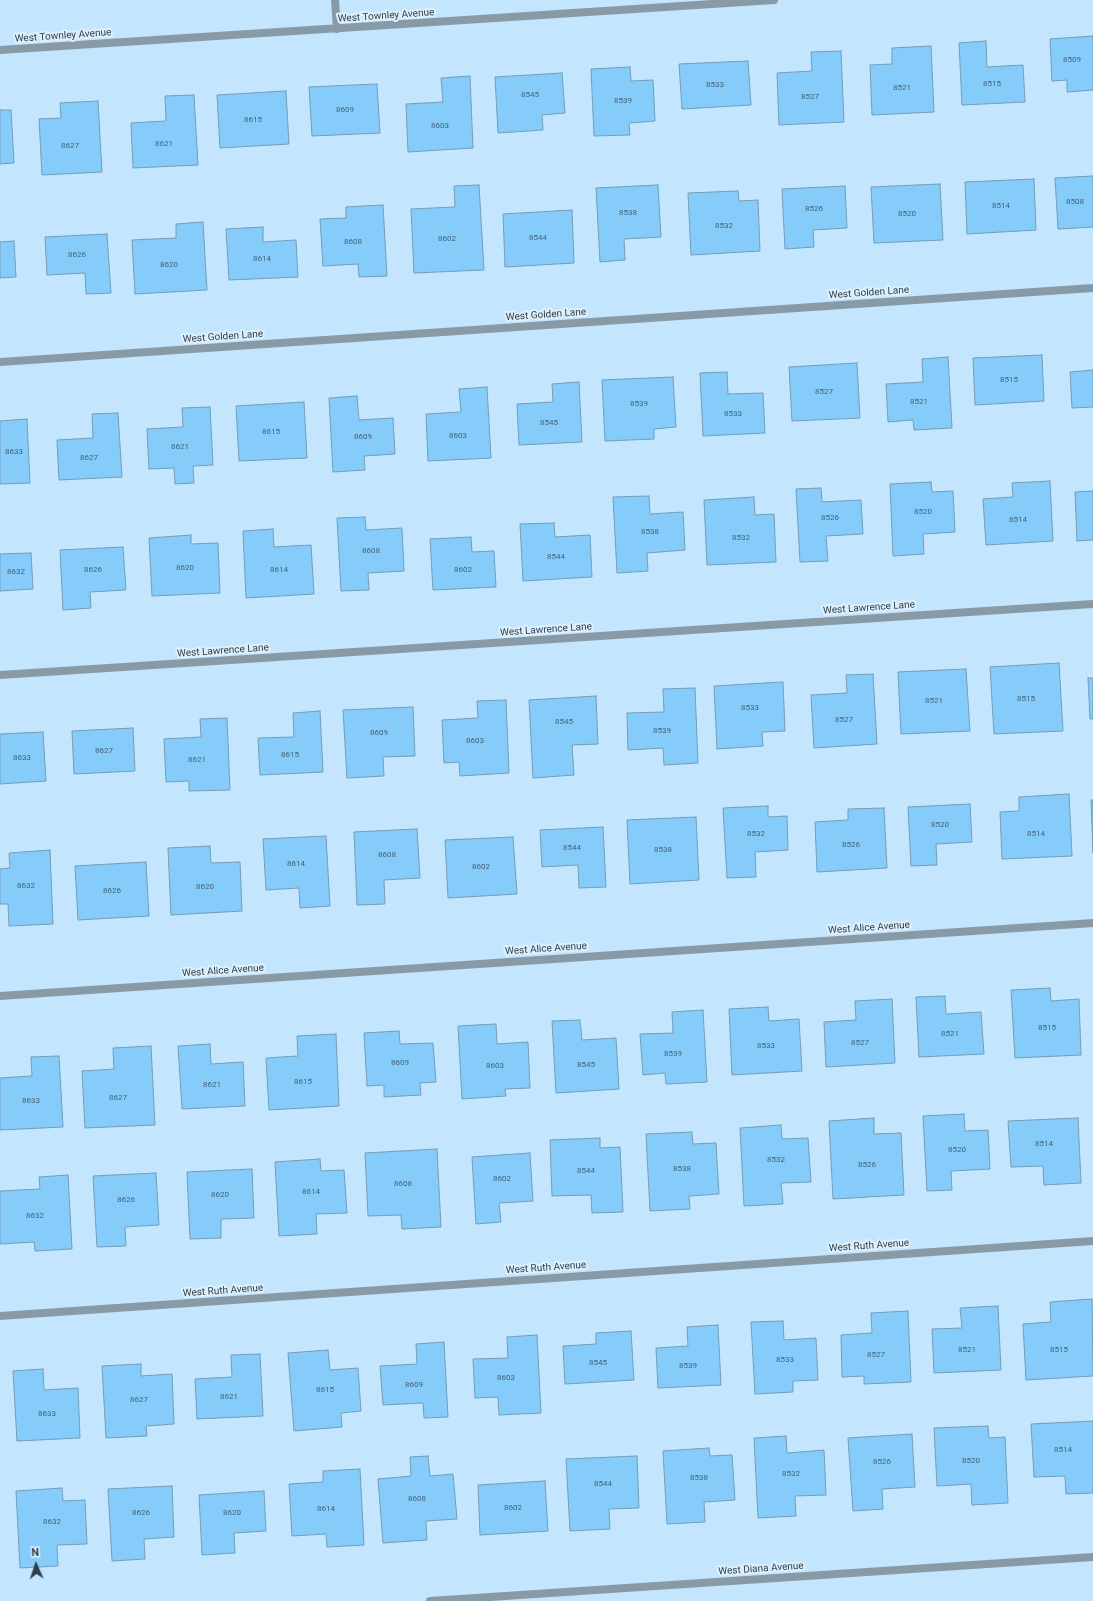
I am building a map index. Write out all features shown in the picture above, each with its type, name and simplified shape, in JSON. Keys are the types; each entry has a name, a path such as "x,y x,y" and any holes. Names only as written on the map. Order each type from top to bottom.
{"street":[{"path":"335,0 337,29"},
{"name":"West Townley Avenue","path":"0,50 337,29 681,3 774,0"},
{"name":"West Golden Lane","path":"0,362 1093,288"},
{"name":"West Lawrence Lane","path":"0,676 1093,604"},
{"name":"West Alice Avenue","path":"0,996 1093,923"},
{"name":"West Ruth Avenue","path":"0,1316 1093,1241"},
{"name":"West Diana Avenue","path":"430,1601 1093,1556"}],"building":[{"path":"1093,36 1093,90 1067,92 1067,80 1052,81 1050,39"},
{"path":"986,41 987,67 1023,65 1025,102 962,105 959,43"},
{"path":"931,46 934,112 872,115 870,65 892,64 892,48"},
{"path":"841,51 844,122 779,125 777,73 812,71 811,52"},
{"path":"748,61 751,105 682,109 679,64"},
{"path":"630,67 631,81 653,80 655,121 629,123 630,135 594,136 591,69"},
{"path":"562,73 565,113 542,115 543,130 498,133 495,77"},
{"path":"470,76 473,148 408,152 406,104 443,102 441,78"},
{"path":"377,84 380,133 312,136 309,87"},
{"path":"286,91 289,144 220,148 217,95"},
{"path":"194,95 198,165 133,168 131,123 166,121 165,96"},
{"path":"98,101 102,172 42,175 39,119 61,118 60,103"},
{"path":"0,110 11,110 14,163 0,164"},
{"path":"1093,176 1093,227 1058,229 1055,178"},
{"path":"1034,179 1036,230 967,234 965,182"},
{"path":"940,184 943,240 874,243 871,187"},
{"path":"479,185 484,270 414,273 411,209 455,207 454,186"},
{"path":"658,185 661,237 624,239 625,260 600,262 596,188"},
{"path":"845,186 847,228 813,230 814,247 785,249 782,189"},
{"path":"738,191 739,201 758,200 760,251 691,255 688,193"},
{"path":"383,205 387,276 359,277 358,264 323,266 320,219 346,218 346,207"},
{"path":"572,210 574,263 505,267 503,214"},
{"path":"203,222 207,290 135,294 132,240 176,238 176,224"},
{"path":"263,227 263,242 296,240 298,277 229,280 226,229"},
{"path":"107,234 111,293 86,294 85,273 47,275 45,237"},
{"path":"14,241 16,277 0,278 0,242"},
{"path":"1042,355 1044,401 975,405 973,358"},
{"path":"948,357 952,428 914,430 913,420 888,422 886,384 923,382 922,359"},
{"path":"857,363 860,418 792,421 789,367"},
{"path":"1093,370 1093,407 1072,408 1070,372"},
{"path":"727,372 728,394 763,393 765,433 703,436 700,373"},
{"path":"673,377 676,427 654,429 654,439 605,441 602,380"},
{"path":"579,382 582,442 519,445 517,404 553,402 552,384"},
{"path":"487,387 491,458 428,461 426,414 461,412 459,389"},
{"path":"357,396 359,420 393,418 395,454 364,456 365,470 333,472 329,398"},
{"path":"304,402 307,458 239,461 236,406"},
{"path":"210,407 213,465 193,466 194,483 175,484 174,468 149,469 147,429 183,427 182,408"},
{"path":"118,413 122,477 59,480 57,440 93,438 92,414"},
{"path":"27,419 30,483 0,484 0,421"},
{"path":"1050,481 1053,541 986,545 983,499 1013,497 1012,483"},
{"path":"931,482 932,492 953,491 955,532 923,534 924,554 893,556 890,484"},
{"path":"821,488 822,502 861,500 863,534 826,536 828,561 800,562 796,489"},
{"path":"1093,491 1093,540 1077,541 1075,492"},
{"path":"649,496 650,514 683,512 685,550 647,553 648,571 617,573 613,497"},
{"path":"754,497 755,515 774,514 776,562 707,565 704,500"},
{"path":"365,517 366,530 402,528 404,571 368,573 369,590 341,591 337,518"},
{"path":"554,523 555,537 590,535 592,577 523,581 520,524"},
{"path":"273,529 274,547 311,545 314,594 246,598 243,531"},
{"path":"191,535 191,544 218,543 220,593 152,596 149,538"},
{"path":"471,537 472,552 494,551 496,587 433,590 430,539"},
{"path":"123,547 126,590 90,592 91,608 63,610 60,550"},
{"path":"31,553 33,589 0,591 0,554"},
{"path":"1059,663 1063,731 994,734 990,667"},
{"path":"966,669 970,731 901,734 898,672"},
{"path":"873,674 877,744 814,748 811,695 847,693 846,675"},
{"path":"1088,678 1093,678 1093,719 1090,719"},
{"path":"783,682 785,731 762,732 763,746 717,749 714,686"},
{"path":"695,688 698,763 664,765 663,748 628,750 627,713 664,712 663,689"},
{"path":"596,696 598,744 572,745 574,775 533,778 529,700"},
{"path":"506,700 509,773 460,776 459,762 444,763 442,720 478,718 477,701"},
{"path":"413,707 415,756 383,757 384,776 347,778 343,710"},
{"path":"320,711 323,772 260,775 258,738 294,737 293,713"},
{"path":"227,718 230,790 189,791 189,781 166,782 164,739 201,737 200,719"},
{"path":"133,728 135,771 74,774 72,731"},
{"path":"43,732 46,781 0,784 0,734"},
{"path":"1069,794 1072,856 1002,859 1000,812 1019,811 1019,797"},
{"path":"1091,800 1093,800 1093,853"},
{"path":"970,804 972,842 936,844 937,865 911,866 908,807"},
{"path":"768,806 768,817 787,816 788,850 755,852 756,877 727,878 723,808"},
{"path":"884,808 887,868 817,872 815,822 848,820 848,809"},
{"path":"696,817 699,880 630,884 627,820"},
{"path":"603,827 606,887 579,888 578,865 542,867 540,830"},
{"path":"417,829 420,878 384,880 385,904 357,905 354,832"},
{"path":"326,836 330,906 300,908 299,888 266,890 263,839"},
{"path":"513,837 517,894 448,898 445,840"},
{"path":"210,846 211,863 240,862 242,911 171,915 168,848"},
{"path":"50,850 53,924 9,926 8,904 0,904 0,869 10,868 9,853"},
{"path":"146,862 149,916 78,920 75,866"},
{"path":"1050,988 1051,1001 1079,999 1081,1055 1015,1058 1011,990"},
{"path":"945,996 946,1014 981,1012 984,1054 919,1057 916,997"},
{"path":"892,999 895,1063 826,1067 824,1022 856,1020 855,1001"},
{"path":"768,1007 769,1021 799,1019 802,1071 732,1075 729,1009"},
{"path":"703,1010 707,1082 666,1084 665,1073 643,1075 640,1034 673,1033 672,1012"},
{"path":"580,1020 582,1040 616,1038 619,1089 556,1093 552,1021"},
{"path":"496,1024 497,1044 528,1042 530,1088 505,1089 506,1096 462,1099 458,1026"},
{"path":"399,1031 400,1044 433,1043 436,1082 420,1083 421,1095 384,1097 384,1085 367,1086 364,1033"},
{"path":"336,1034 339,1106 269,1110 266,1058 298,1056 297,1036"},
{"path":"210,1044 211,1064 243,1062 245,1106 182,1109 178,1046"},
{"path":"151,1046 155,1125 85,1128 82,1071 114,1069 113,1048"},
{"path":"59,1056 63,1127 0,1130 0,1078 32,1076 31,1057"},
{"path":"964,1114 965,1131 988,1130 990,1169 951,1171 952,1190 927,1191 923,1116"},
{"path":"874,1118 874,1134 901,1133 904,1195 833,1199 829,1121"},
{"path":"1078,1118 1081,1183 1044,1185 1043,1166 1011,1167 1008,1121"},
{"path":"781,1125 782,1139 808,1138 811,1182 781,1183 783,1204 744,1206 740,1128"},
{"path":"692,1132 693,1144 716,1143 719,1194 689,1196 690,1209 650,1211 646,1134"},
{"path":"600,1138 600,1148 620,1147 623,1212 592,1213 591,1195 552,1196 550,1140"},
{"path":"437,1149 441,1227 402,1229 401,1215 368,1216 365,1153"},
{"path":"530,1153 533,1201 499,1203 501,1222 476,1224 472,1157"},
{"path":"320,1159 321,1171 344,1170 347,1213 316,1214 317,1234 279,1236 275,1162"},
{"path":"252,1169 254,1218 221,1219 221,1238 190,1239 187,1172"},
{"path":"156,1173 159,1225 125,1227 126,1246 97,1247 93,1176"},
{"path":"68,1175 72,1249 35,1251 34,1242 0,1244 0,1191 40,1189 39,1177"},
{"path":"1092,1299 1093,1376 1026,1380 1023,1324 1051,1322 1050,1302"},
{"path":"998,1306 1001,1370 934,1373 932,1329 962,1328 960,1308"},
{"path":"908,1311 911,1382 864,1384 864,1376 842,1377 841,1335 872,1333 871,1313"},
{"path":"783,1321 784,1340 816,1338 818,1380 793,1381 793,1392 755,1394 751,1322"},
{"path":"718,1325 721,1385 658,1388 656,1348 688,1346 687,1327"},
{"path":"631,1331 634,1380 565,1384 563,1346 596,1344 596,1333"},
{"path":"537,1335 541,1413 499,1415 498,1397 475,1398 473,1359 508,1358 507,1337"},
{"path":"444,1342 448,1417 424,1418 423,1403 383,1405 380,1366 417,1364 416,1344"},
{"path":"328,1350 330,1370 358,1368 361,1411 341,1413 342,1427 294,1431 288,1353"},
{"path":"260,1354 263,1416 197,1419 195,1379 232,1377 231,1355"},
{"path":"141,1364 141,1376 172,1374 174,1424 146,1426 147,1436 106,1438 102,1366"},
{"path":"43,1369 44,1390 78,1388 80,1438 17,1441 13,1371"},
{"path":"1093,1421 1093,1493 1066,1494 1065,1476 1034,1477 1031,1424"},
{"path":"988,1426 989,1438 1005,1437 1008,1503 972,1505 971,1484 937,1486 934,1428"},
{"path":"912,1434 915,1487 882,1489 883,1509 853,1511 848,1438"},
{"path":"786,1436 787,1453 824,1450 826,1495 795,1496 796,1516 758,1518 754,1438"},
{"path":"709,1448 710,1456 732,1455 735,1500 704,1502 705,1522 667,1524 663,1451"},
{"path":"428,1456 430,1476 453,1474 457,1519 426,1521 427,1540 383,1543 378,1479 411,1476 410,1457"},
{"path":"637,1456 639,1508 609,1509 610,1529 570,1531 566,1459"},
{"path":"360,1469 364,1545 327,1547 326,1534 292,1536 289,1484 323,1482 323,1471"},
{"path":"545,1481 548,1531 480,1535 478,1485"},
{"path":"172,1486 174,1537 144,1539 145,1559 112,1561 108,1489"},
{"path":"62,1488 63,1501 85,1500 87,1544 57,1545 58,1566 20,1568 16,1491"},
{"path":"264,1491 266,1531 234,1533 235,1553 202,1555 199,1495"}]}
